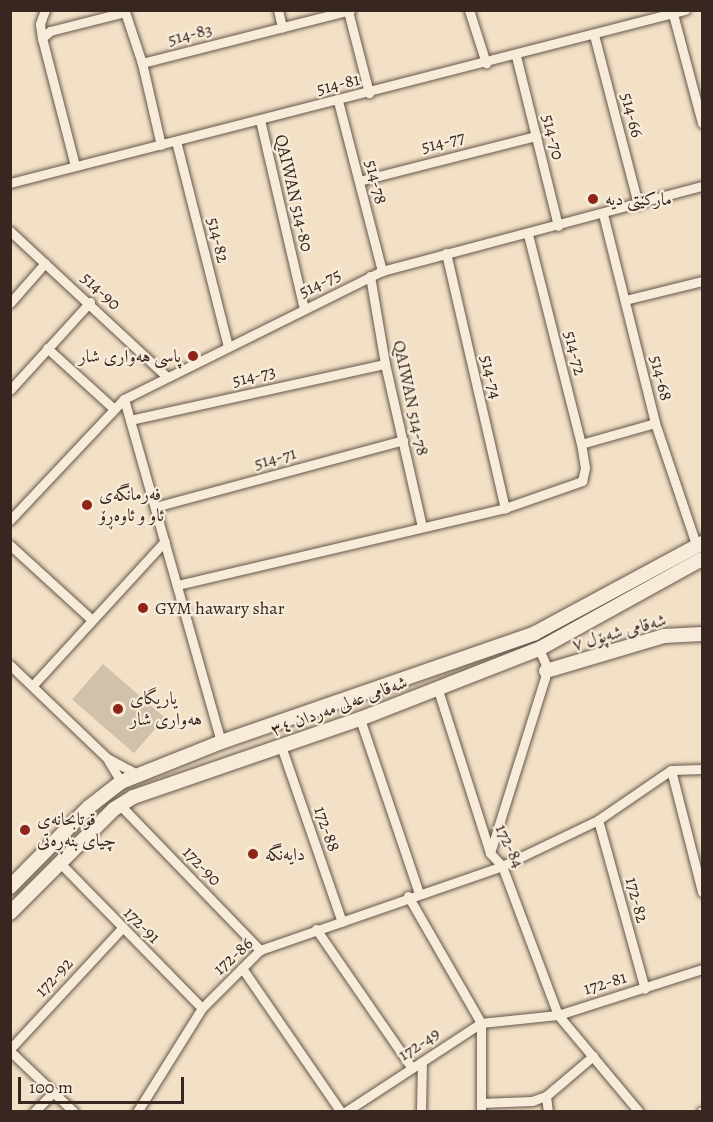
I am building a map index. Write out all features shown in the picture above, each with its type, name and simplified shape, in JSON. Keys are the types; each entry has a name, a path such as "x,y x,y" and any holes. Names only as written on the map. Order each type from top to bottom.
{"main road":[{"name":"شەقامی عەلی مەردان ٣٤","path":"10,913 120,805 438,690 539,649 701,550"},
{"name":"شەقامی عەلی مەردان ٣٤","path":"10,887 88,807 121,782 222,742 536,633 701,550"},
{"name":"شەقامی شەپۆل ٧","path":"546,671 664,636 702,634"},
{"path":"295,718 303,738"},
{"path":"266,728 277,748"}],"street":[{"path":"45,10 40,24 42,38 75,166"},
{"path":"278,10 282,28"},
{"path":"469,10 486,63"},
{"name":"514-81","path":"10,183 516,56 685,10"},
{"path":"345,11 369,93"},
{"name":"514-83","path":"142,63 345,11"},
{"path":"42,38 50,31 125,12 142,63 160,145"},
{"path":"673,14 698,93 702,123"},
{"name":"514-66","path":"594,35 638,204"},
{"name":"514-70","path":"516,56 558,226"},
{"name":"514-78","path":"338,101 382,271"},
{"name":"QAIWAN 514-80","path":"260,120 304,309"},
{"name":"514-77","path":"359,181 536,136"},
{"name":"514-82","path":"176,141 228,347"},
{"name":"514-75","path":"10,520 113,408 124,399 370,276 446,253 528,234 702,186"},
{"name":"514-68","path":"603,214 656,423 701,550"},
{"name":"514-90","path":"10,231 90,302 167,377"},
{"name":"514-72","path":"505,508 582,482 585,468 528,234"},
{"name":"514-74","path":"446,253 505,508"},
{"path":"10,303 45,262"},
{"name":"QAIWAN 514-78","path":"370,276 385,364 422,527"},
{"path":"625,300 702,281"},
{"path":"10,390 90,302"},
{"path":"46,348 113,408"},
{"name":"514-73","path":"130,420 385,364"},
{"path":"124,399 222,742"},
{"path":"581,444 656,423"},
{"name":"514-71","path":"155,507 403,440"},
{"path":"177,585 505,508"},
{"path":"33,685 165,541"},
{"path":"10,545 92,620"},
{"path":"490,854 546,671 539,649"},
{"path":"10,665 106,758 121,782"},
{"name":"172-84","path":"438,690 490,854 502,866 558,1015"},
{"path":"360,719 419,893"},
{"name":"172-88","path":"277,748 342,922"},
{"path":"106,758 139,775"},
{"path":"702,769 671,770 698,866 702,892"},
{"name":"172-86","path":"137,1112 202,1008 260,950 342,922 408,896 502,866 598,820 671,770"},
{"name":"172-90","path":"120,805 260,950"},
{"name":"172-82","path":"598,820 645,989"},
{"name":"172-91","path":"60,863 202,1008"},
{"path":"408,896 482,1023 481,1107 532,1101 546,1096 593,1056"},
{"name":"172-92","path":"10,1050 122,928"},
{"path":"316,929 412,1068"},
{"path":"242,968 343,1112"},
{"name":"172-81","path":"516,1021 558,1015 702,969"},
{"path":"558,1015 634,1110"},
{"name":"172-49","path":"343,1112 358,1107 412,1068 482,1023 516,1021"},
{"path":"10,1050 74,1112"},
{"path":"422,1062 422,1112"},
{"path":"34,1112 53,1092"},
{"path":"546,1096 548,1112"}],"shaded area":[{"name":"یاریگای هەواری شار","path":"103,664 165,718 134,753 72,699"}],"place":[{"name":"مارکێتی دیە","path":"593,199"},
{"name":"پاسی هەواری شار","path":"193,356"},
{"name":"فەرمانگەی ئاو و ئاوەڕۆ","path":"87,505"},
{"name":"GYM hawary shar","path":"143,608"},
{"name":"یاریگای هەواری شار","path":"118,709"},
{"name":"قوتابحانەی چیای بنەڕەتی","path":"25,830"},
{"name":"دایەنگە","path":"253,854"}]}
